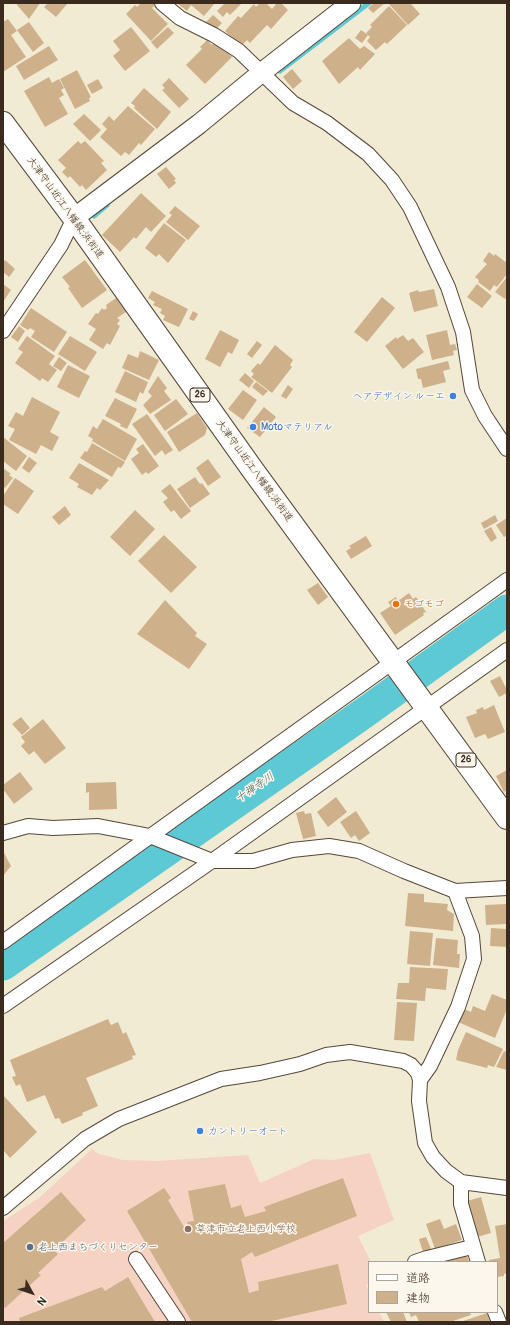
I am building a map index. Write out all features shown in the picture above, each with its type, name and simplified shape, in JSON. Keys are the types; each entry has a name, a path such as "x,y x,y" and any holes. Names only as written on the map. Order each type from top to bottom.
{"main road":[{"name":"大津守山近江八幡線;浜街道","path":"3,123 74,218 252,469 395,665 426,705 507,818"}],"street":[{"path":"162,3 180,18 214,35 239,51 293,103 327,123 368,154 392,180 410,207 448,287 463,332 472,390 485,416 507,449"},
{"path":"3,331 60,245 74,218 199,124 261,73 351,3"},
{"path":"3,942 154,838 395,665 507,580"},
{"path":"3,1006 426,705 507,650"},
{"path":"3,833 28,826 54,828 98,826 154,838 209,859 253,861 292,850 329,846 359,851 404,871 456,891 507,888"},
{"path":"420,1080 430,1066 458,1007 474,959 472,936 456,891"},
{"path":"3,1208 85,1139 119,1119 221,1079 260,1073 300,1064 326,1056 350,1052 403,1061 411,1065 418,1073 420,1080 419,1101 425,1143 433,1157 446,1172 461,1182 507,1188"},
{"path":"461,1182 461,1204 472,1247 478,1261"},
{"path":"418,1261 472,1247"},
{"path":"136,1259 178,1322"}],"shaded area":[{"name":"草津市立老上西小学校","path":"92,1149 99,1154 123,1160 157,1161 248,1155 260,1183 314,1159 333,1160 370,1153 394,1220 358,1236 370,1261 368,1261 368,1284 366,1285 368,1289 368,1313 380,1313 384,1322 3,1322 3,1221 39,1198"}],"building":[{"path":"18,3 40,3 29,19 17,5"},
{"path":"48,3 68,3 56,17 44,7"},
{"path":"141,3 153,3 155,5 152,8 168,24 151,41 126,14 135,5 137,7"},
{"path":"177,3 215,3 204,16 191,5 187,11"},
{"path":"225,3 241,4 230,15 227,12 223,17 217,11"},
{"path":"260,3 266,3 272,9 277,3 281,3 288,10 271,29 267,25 250,43 247,40 241,46 225,31 238,16 241,18 254,4 256,7"},
{"path":"374,3 385,3 373,13 368,8"},
{"path":"388,3 410,3 420,14 408,25"},
{"path":"389,6 407,25 387,44 385,42 376,50 367,41 370,37 366,33 372,27 370,25"},
{"path":"213,15 222,23 212,33 204,24"},
{"path":"8,19 17,31 11,35 26,57 3,72 3,22"},
{"path":"29,22 44,43 33,52 17,30"},
{"path":"131,27 150,51 125,71 113,56 120,50 113,41"},
{"path":"168,27 174,33 157,49 151,42"},
{"path":"361,30 368,35 362,43 355,38"},
{"path":"349,38 360,49 364,46 375,54 360,70 358,67 339,84 322,61"},
{"path":"207,40 212,45 216,41 232,57 205,84 186,65 202,49 200,47"},
{"path":"49,46 58,60 24,80 16,66"},
{"path":"292,69 302,81 293,89 283,77"},
{"path":"77,70 91,97 89,98 90,101 75,109 60,79"},
{"path":"49,77 52,83 59,79 64,88 61,90 64,95 59,98 68,114 45,127 24,91"},
{"path":"169,78 189,99 179,108 162,90 165,88 162,85"},
{"path":"98,79 103,88 92,94 87,85"},
{"path":"144,88 171,112 157,129 134,108 135,106 131,103"},
{"path":"128,106 155,129 141,145 139,143 129,155 125,152 121,156 100,137 107,129 102,124 109,116 114,121"},
{"path":"84,114 101,130 90,141 73,124"},
{"path":"78,141 81,144 85,141 104,161 101,163 107,170 86,190 82,185 80,187 70,176 68,178 62,172 66,168 58,160"},
{"path":"166,167 176,179 174,180 176,183 169,189 157,174"},
{"path":"141,193 166,216 151,232 146,227 136,239 134,237 120,252 102,235"},
{"path":"175,206 200,226 188,240 166,222 172,215 169,213"},
{"path":"164,223 186,240 168,263 159,254 156,257 145,248"},
{"path":"489,252 494,256 495,254 507,263 507,274 497,287 494,285 490,291 478,282 479,280 475,277 487,264 483,261"},
{"path":"5,260 15,269 9,277 3,272 3,263"},
{"path":"85,260 107,290 82,308 68,288 70,287 62,277"},
{"path":"507,277 507,296 505,299 495,292"},
{"path":"3,284 11,290 3,302"},
{"path":"477,284 492,296 482,308 467,297"},
{"path":"434,289 438,306 414,312 409,293 418,290 419,292"},
{"path":"152,291 188,309 179,327 163,320 165,316 160,313 162,309 153,305 155,302 148,298"},
{"path":"382,297 395,308 367,342 354,332"},
{"path":"116,298 126,312 117,318 120,320 117,324 120,326 110,345 107,343 103,349 89,340 96,329 88,324 96,313 98,314 102,308 104,310 107,308 106,305"},
{"path":"31,308 67,332 54,352 31,337 35,331 30,328 28,330 20,325"},
{"path":"193,311 198,314 194,321 189,319"},
{"path":"19,326 25,331 18,342 11,337"},
{"path":"220,330 239,340 232,354 228,352 220,367 205,359"},
{"path":"447,330 450,345 455,344 457,350 453,351 454,355 432,360 426,335"},
{"path":"403,335 408,341 413,338 424,352 403,369 385,346 396,337 397,339"},
{"path":"27,336 55,356 49,364 57,370 48,382 42,378 40,381 15,363 23,352 18,349"},
{"path":"70,336 97,352 85,371 58,354"},
{"path":"257,341 262,345 252,358 247,354"},
{"path":"275,345 293,360 290,365 292,367 272,393 251,377 254,374 251,371 258,363 260,365"},
{"path":"140,351 159,360 149,380 122,368 128,354 138,358"},
{"path":"59,357 67,363 61,371 53,366"},
{"path":"448,361 450,369 443,371 446,382 423,388 421,379 418,379 416,369"},
{"path":"68,365 90,376 79,398 57,387"},
{"path":"125,371 148,382 143,394 140,392 136,402 115,392"},
{"path":"245,373 254,381 249,388 239,380"},
{"path":"158,376 167,388 164,391 171,400 150,414 143,405 152,396 148,392"},
{"path":"256,382 268,391 263,396 252,387"},
{"path":"288,385 293,389 286,399 281,396"},
{"path":"243,390 257,400 243,420 228,409"},
{"path":"32,397 60,412 50,432 59,437 52,451 41,445 36,454 9,440 15,429 8,426 16,412 23,416"},
{"path":"115,398 137,409 127,429 120,426 121,424 105,416"},
{"path":"176,399 188,414 165,431 154,415"},
{"path":"264,407 276,417 260,437 247,428"},
{"path":"197,413 207,428 205,435 179,452 167,432"},
{"path":"147,414 173,450 165,455 162,450 155,456 132,424"},
{"path":"103,419 137,439 125,461 92,441 93,439 88,436 93,426 97,429"},
{"path":"3,437 27,456 16,471 3,461"},
{"path":"92,443 125,462 121,468 118,467 112,477 80,458 85,451 87,452"},
{"path":"143,444 159,466 148,474 146,472 142,475 131,459 139,453 136,449"},
{"path":"29,457 37,463 29,473 22,468"},
{"path":"208,459 221,477 208,486 196,468"},
{"path":"79,463 109,480 100,490 97,488 92,495 77,487 79,484 69,478"},
{"path":"3,468 11,474 9,475 13,478 5,488 3,486"},
{"path":"195,477 200,484 202,483 210,494 190,508 177,489"},
{"path":"15,478 34,491 18,514 3,504 3,496"},
{"path":"170,484 191,511 181,519 174,510 171,512 163,502 168,498 161,491"},
{"path":"65,506 71,515 59,525 52,517"},
{"path":"135,510 155,529 130,556 110,537"},
{"path":"495,515 498,521 484,529 481,523"},
{"path":"507,518 507,535 504,537 496,525"},
{"path":"491,527 497,538 491,542 484,531"},
{"path":"164,535 197,567 171,593 138,561"},
{"path":"366,536 372,546 351,559 346,551 351,548 349,546"},
{"path":"318,583 328,597 318,605 307,590"},
{"path":"409,593 413,599 416,597 426,612 423,613 424,615 395,635 380,613 391,606 388,602 396,597 398,601"},
{"path":"165,600 197,633 195,636 207,644 189,669 137,634"},
{"path":"500,676 507,693 499,697 490,681"},
{"path":"494,705 505,732 488,739 485,734 475,738 466,717 477,713 476,710 483,707 484,710"},
{"path":"21,717 30,728 22,735 12,724"},
{"path":"43,719 66,748 45,764 34,751 29,755 21,746 25,742 21,737"},
{"path":"507,770 507,790 504,792 496,776"},
{"path":"20,772 33,789 14,804 3,789 3,785"},
{"path":"116,782 117,809 89,810 89,792 86,793 86,783"},
{"path":"336,797 347,812 328,827 317,812"},
{"path":"304,811 305,814 311,813 316,836 303,839 296,813"},
{"path":"356,811 370,833 359,841 355,835 351,838 340,822"},
{"path":"3,851 11,866 3,876"},
{"path":"408,893 424,894 424,902 448,904 447,910 454,914 453,931 405,926"},
{"path":"507,904 507,924 486,925 485,905"},
{"path":"491,928 507,929 507,947 490,946"},
{"path":"410,931 433,933 430,966 407,964"},
{"path":"436,938 458,940 457,954 460,954 459,968 433,965"},
{"path":"410,967 448,969 446,990 426,988 425,1001 396,999 398,983 409,983"},
{"path":"492,994 507,1000 507,1009 495,1038 458,1022 464,1009 471,1012 473,1006 485,1011"},
{"path":"397,1002 417,1003 414,1041 394,1040"},
{"path":"108,1019 111,1025 118,1022 123,1034 126,1032 136,1055 132,1056 133,1059 86,1078 98,1106 82,1113 83,1115 62,1124 59,1118 55,1119 45,1095 27,1102 20,1084 16,1086 12,1077 16,1076 10,1060"},
{"path":"466,1032 503,1049 494,1067 488,1065 487,1068 456,1060 458,1050"},
{"path":"504,1051 507,1052 507,1070 496,1067"},
{"path":"3,1095 37,1132 10,1158 4,1151 3,1152"},
{"path":"343,1178 357,1216 255,1257 252,1252 241,1259 249,1293 259,1290 258,1282 338,1264 347,1304 267,1322 192,1322 127,1211 164,1188 171,1198 168,1200 184,1227 188,1226 187,1222 194,1221 188,1191 225,1184 231,1208 241,1205 245,1217 266,1211 264,1207"},
{"name":"老上西まちづくりセンター","path":"61,1192 86,1220 54,1250 58,1254 38,1273 41,1275 5,1308 3,1306 3,1243"},
{"path":"481,1197 491,1233 477,1237 467,1201"},
{"path":"440,1219 444,1229 456,1224 462,1240 435,1249 426,1224"},
{"path":"507,1224 507,1273 504,1274 504,1276 498,1277 498,1261 489,1261 500,1258 495,1226"},
{"path":"426,1237 431,1249 423,1252 419,1239"},
{"path":"466,1252 469,1261 450,1261 449,1258"},
{"path":"128,1277 155,1322 20,1322 19,1318 102,1287 105,1291"},
{"path":"386,1313 403,1313 407,1322 391,1322"},
{"path":"409,1313 470,1313 471,1315 450,1322 419,1322 416,1315 411,1317"},
{"path":"487,1313 490,1322 460,1322"}],"waterway":[{"path":"280,71 369,3"},
{"path":"94,216 107,205"},
{"name":"十禅寺川","path":"3,965 364,713 507,610"}],"place":[{"name":"ヘアデザイン ルーエ","path":"453,396"},
{"name":"Motoマテリアル","path":"253,427"},
{"name":"モゴモゴ","path":"396,604"},
{"name":"カントリーオート","path":"200,1131"},
{"name":"草津市立老上西小学校","path":"188,1229"},
{"name":"老上西まちづくりセンター","path":"30,1247"}]}
